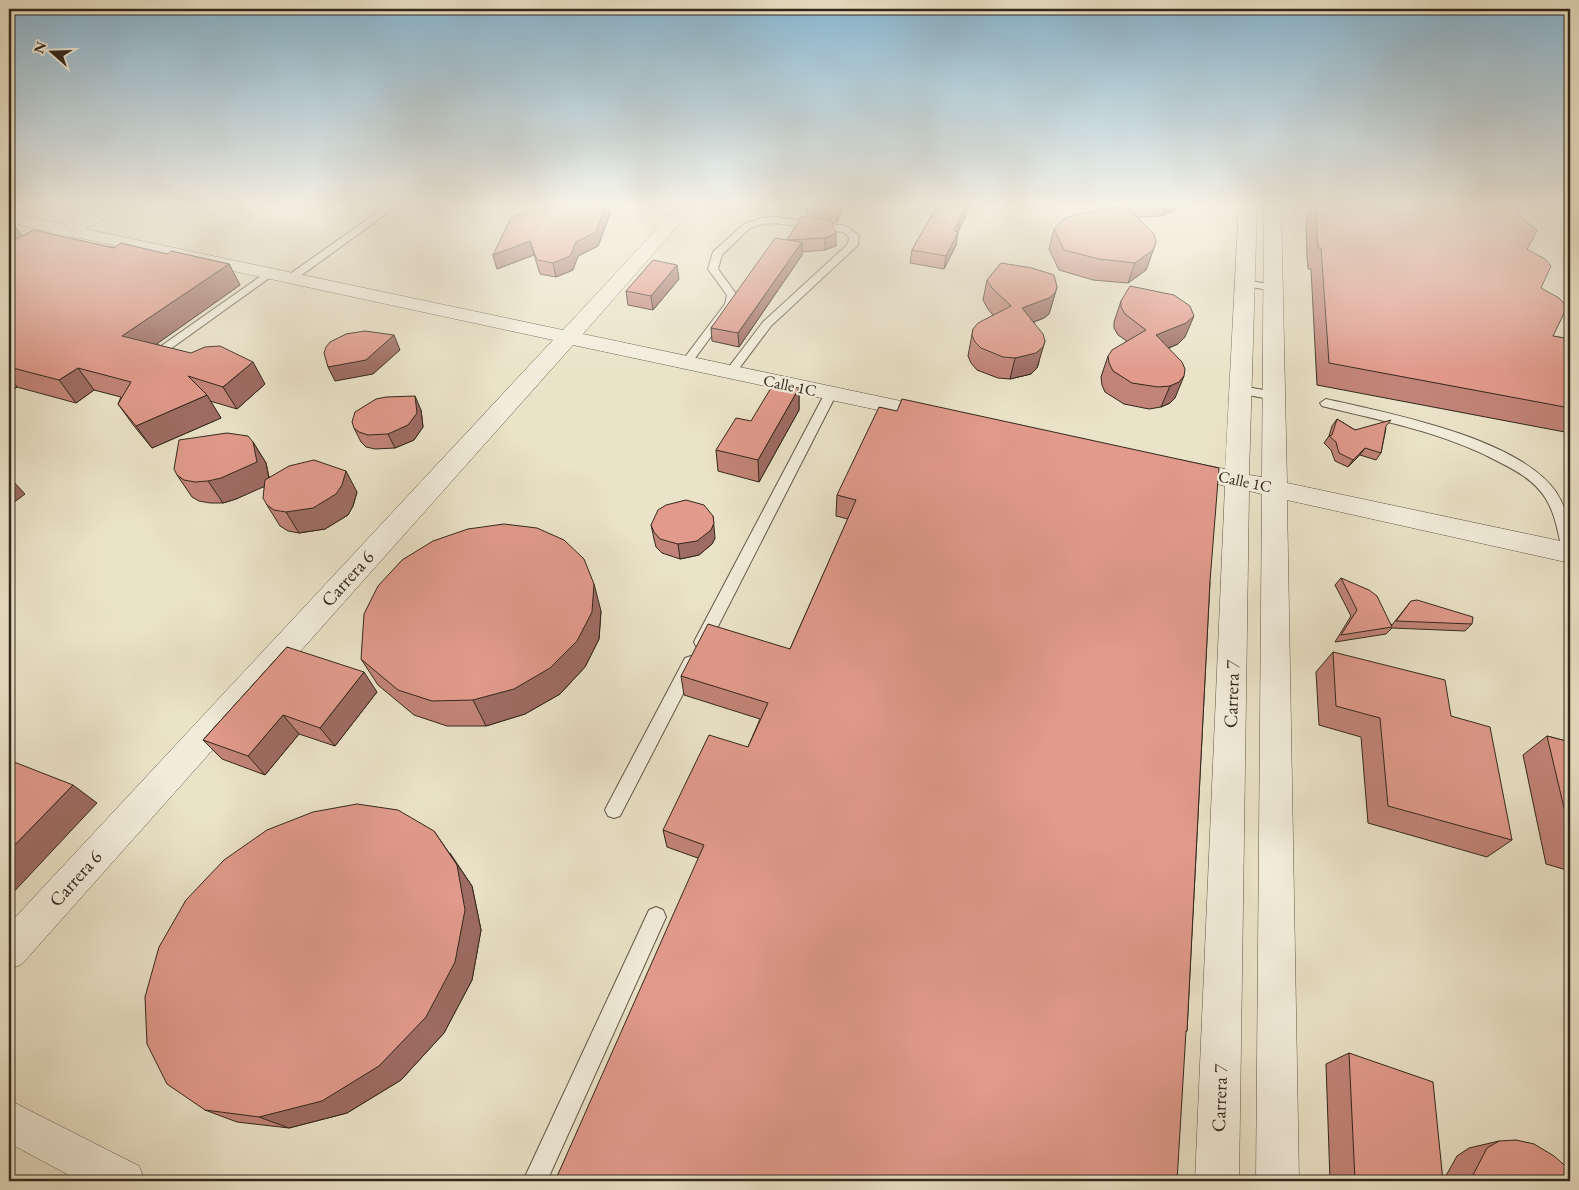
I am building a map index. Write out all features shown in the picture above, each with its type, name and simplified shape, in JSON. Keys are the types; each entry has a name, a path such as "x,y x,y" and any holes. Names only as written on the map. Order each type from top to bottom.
{"street":[{"name":"Calle 1C","path":"210,262 957,420"},
{"name":"Carrera 6","path":"9,951 636,262"},
{"name":"Carrera 7","path":"1217,1181 1237,480 1246,262"},
{"path":"1274,262 1278,1181"},
{"name":"Calle 1C","path":"1160,463 1570,553"},
{"path":"9,1121 124,1181"}],"lane":[{"path":"291,278 314,262"},
{"path":"686,363 730,304 732,294 713,269 715,262"},
{"path":"731,372 767,324 836,262"},
{"path":"158,353 268,274"},
{"path":"1245,283 1274,288"},
{"path":"1241,390 1274,396"},
{"path":"614,810 831,393"},
{"path":"1326,403 1452,434 1496,454 1525,471 1547,489 1557,508 1570,553"},
{"path":"536,1181 656,917"}],"building":[{"path":"9,262 218,262 229,264 122,336 191,353 205,347 220,346 253,362 223,387 188,376 207,395 136,426 118,404 131,382 78,368 59,380 9,367"},
{"path":"652,262 677,265 651,296 626,291"},
{"path":"758,262 788,262 738,333 711,328"},
{"path":"1322,262 1547,262 1551,266 1541,288 1559,298 1567,307 1553,336 1570,339 1570,408 1329,363"},
{"path":"1001,263 1032,268 1054,275 1057,287 1055,293 1049,298 1022,308 1043,334 1045,341 1043,347 1036,353 1015,358 1003,357 981,348 975,342 972,335 973,329 978,323 1011,306 992,288 987,280"},
{"path":"1130,286 1174,295 1190,306 1194,316 1186,323 1156,335 1182,362 1185,369 1184,376 1179,382 1170,386 1158,387 1132,383 1113,371 1108,356 1112,350 1146,330 1125,314 1121,307 1121,301"},
{"path":"365,331 394,335 366,360 328,367 324,353 330,342 346,334"},
{"path":"774,383 799,388 758,460 716,450 736,418 751,421"},
{"path":"415,396 417,413 408,425 388,434 368,435 354,428 352,422 355,412 376,399"},
{"path":"902,399 1219,468 1210,581 1187,1031 1177,1181 555,1181 704,845 663,830 709,735 748,747 768,703 681,676 708,624 790,649 856,500 837,495 879,407 897,411"},
{"path":"1337,419 1355,430 1391,420 1386,426 1381,453 1365,448 1353,460 1339,453 1336,442 1329,436 1332,435"},
{"path":"227,433 248,436 253,442 257,462 221,478 208,481 195,482 184,480 177,475 174,469 179,440"},
{"path":"314,460 346,471 342,485 336,494 313,508 286,512 274,510 267,505 263,498 265,480 289,466"},
{"path":"686,500 704,505 713,516 714,523 711,530 697,541 678,544 660,539 651,525 658,510 666,505"},
{"path":"504,524 537,528 564,540 584,559 594,584 592,612 577,641 550,668 514,689 473,700 432,701 398,690 361,659 364,614 378,586 402,560 433,541 468,529"},
{"path":"1341,578 1369,590 1377,596 1392,627 1341,635 1357,610"},
{"path":"1417,600 1473,617 1472,624 1396,621 1411,601"},
{"path":"287,647 364,672 320,728 283,715 248,756 203,740"},
{"path":"1333,652 1445,680 1451,716 1490,727 1512,840 1388,806 1380,718 1336,706"},
{"path":"1547,736 1570,742 1570,833"},
{"path":"9,760 73,785 9,851"},
{"path":"357,804 398,810 434,831 457,865 465,910 455,962 426,1017 379,1066 322,1101 259,1117 205,1110 167,1084 147,1044 145,997 159,947 186,900 224,860 267,830 313,812"},
{"path":"1349,1053 1433,1082 1443,1181 1355,1181"},
{"path":"1516,1140 1534,1144 1554,1156 1570,1170 1570,1181 1474,1181 1472,1177 1487,1148 1499,1141"}]}
